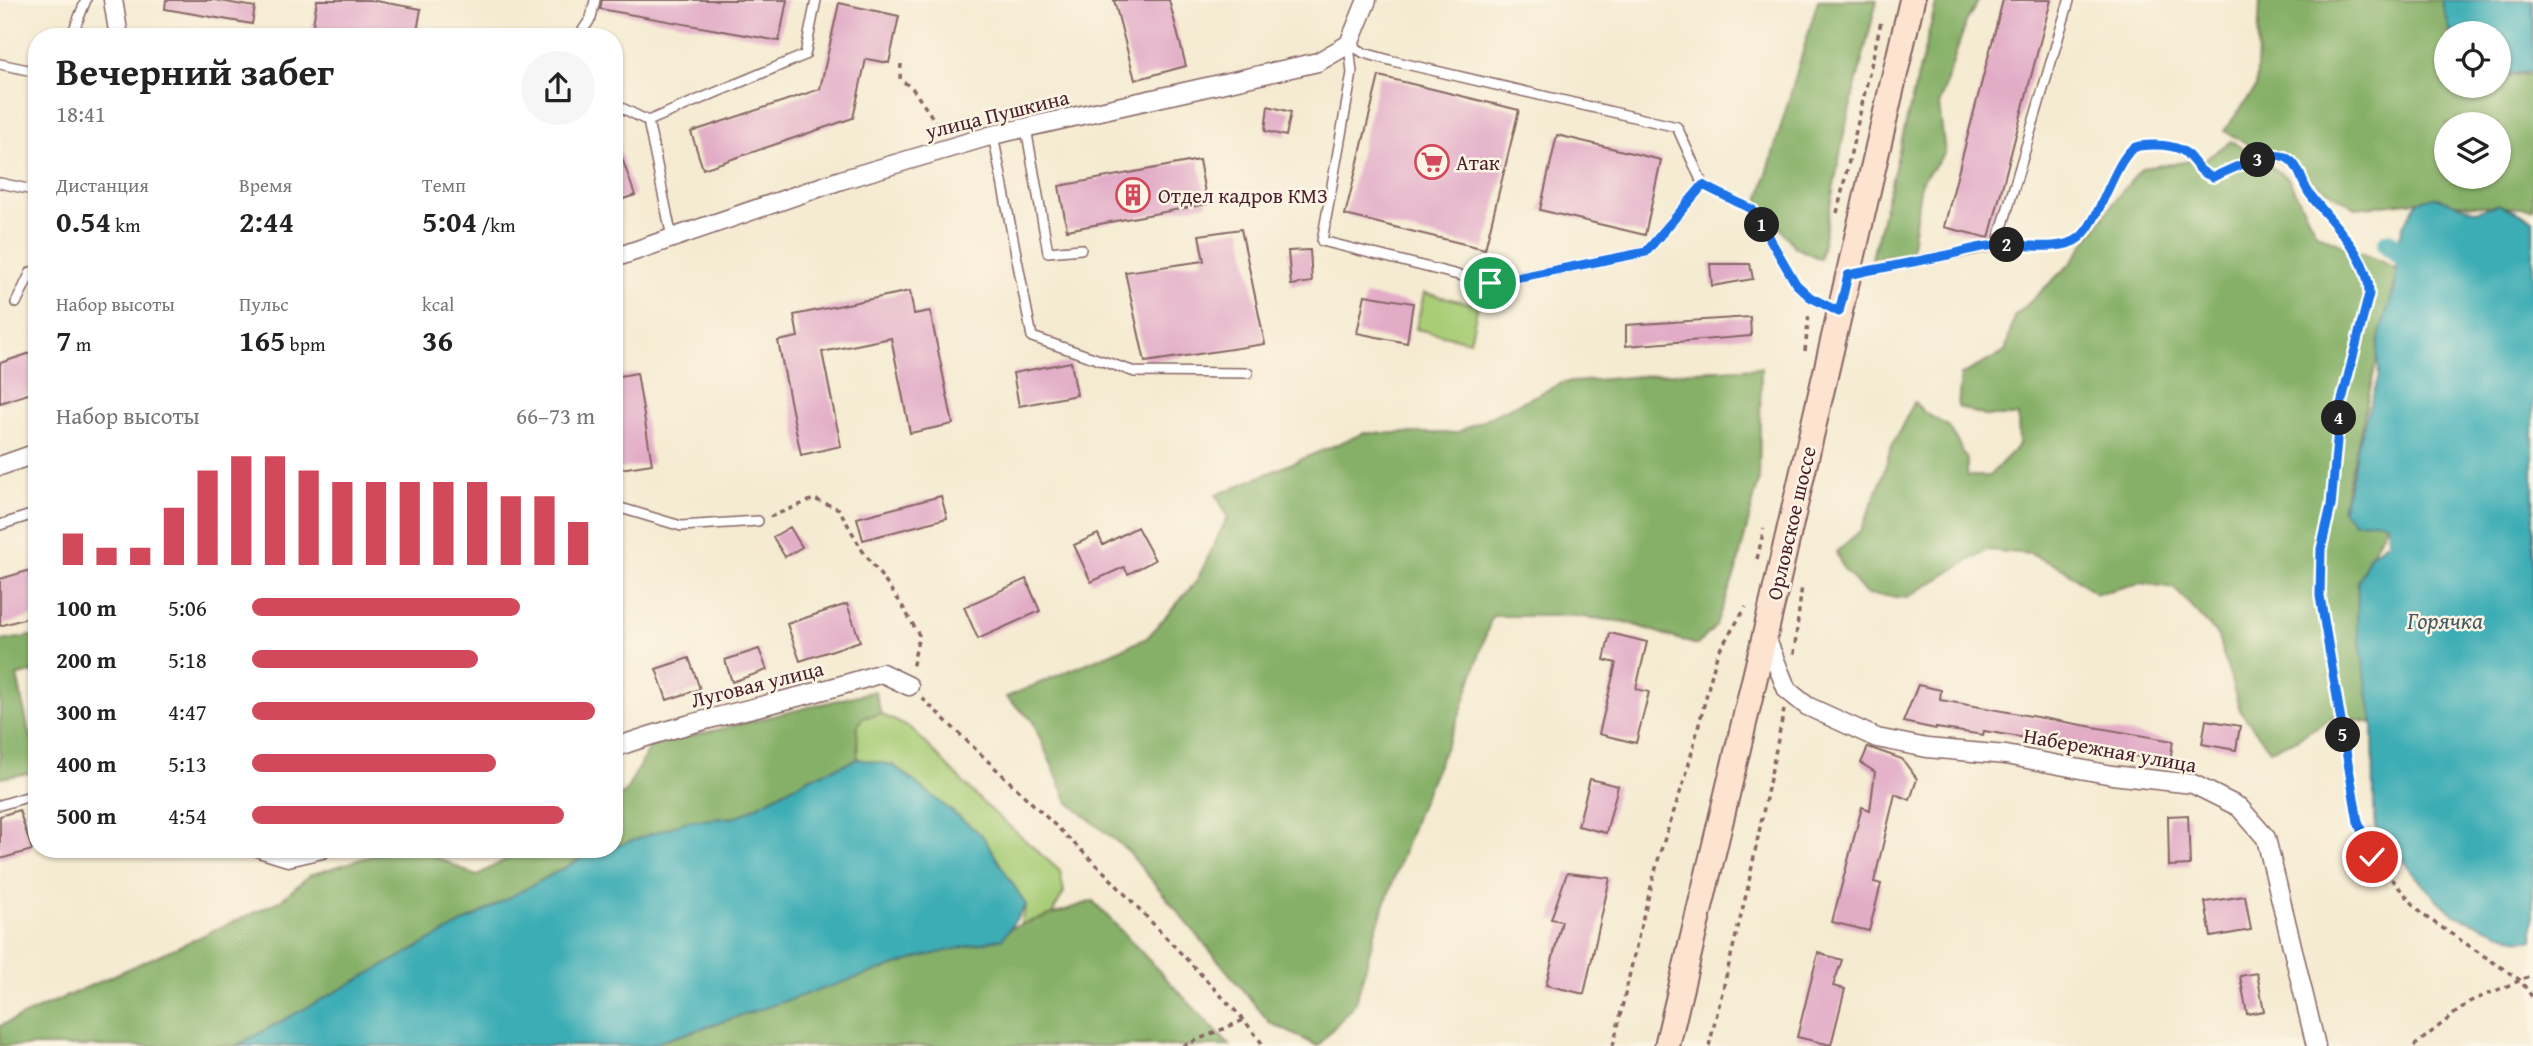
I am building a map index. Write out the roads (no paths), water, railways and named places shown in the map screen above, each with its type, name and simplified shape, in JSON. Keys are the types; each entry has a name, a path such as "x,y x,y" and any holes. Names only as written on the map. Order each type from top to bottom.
{"main road":[{"name":"Орловское шоссе","path":"1667,1046 1766,635 1912,0"}],"street":[{"path":"113,0 118,28"},
{"path":"1349,44 1367,0"},
{"name":"улица Пушкина","path":"623,255 841,180 993,135 1318,62 1349,44"},
{"path":"0,466 28,456"},
{"name":"Набережная улица","path":"1766,635 1787,690 1807,706 1877,738 1927,748 2006,755 2112,775 2193,784 2239,807 2266,838 2316,1046"},
{"name":"Луговая улица","path":"623,744 650,734 836,688 882,673 909,686"}],"lane":[{"path":"75,28 86,0"},
{"path":"584,28 591,18 594,0"},
{"path":"623,108 648,121 805,55 816,0"},
{"path":"1848,275 1997,245 2069,1"},
{"path":"1349,44 1352,73 1322,241 1490,283 1646,252 1703,185"},
{"path":"1349,44 1364,53 1383,58 1677,127 1703,185 1753,210 1796,284 1810,297 1839,312"},
{"path":"0,64 28,70"},
{"path":"648,121 672,238"},
{"path":"1026,128 1048,252 1081,249"},
{"path":"993,135 1032,337 1135,372 1248,373"},
{"path":"0,183 28,189"},
{"path":"16,303 28,278"},
{"path":"623,509 681,526 758,521"},
{"path":"0,525 28,516"},
{"path":"0,805 28,797"}],"water":[{"path":"2441,0 2533,0 2533,72 2511,74 2511,21 2447,21"},
{"name":"Горячка","path":"2434,197 2477,211 2498,204 2533,220 2533,940 2521,940 2454,915 2425,887 2376,828 2373,723 2357,625 2358,581 2370,555 2388,542 2387,523 2355,522 2342,511 2356,449 2379,376 2377,349 2395,288 2397,249 2403,226 2418,201"},
{"path":"858,759 893,765 982,835 1026,905 1003,938 921,957 647,1046 236,1046 582,858 623,858 623,844 688,821 737,817 809,778"}],"waterway":[{"path":"2389,244 2405,256"}],"place":[{"name":"Атак","path":"1432,162"},
{"name":"Отдел кадров КМЗ","path":"1133,195"}]}
